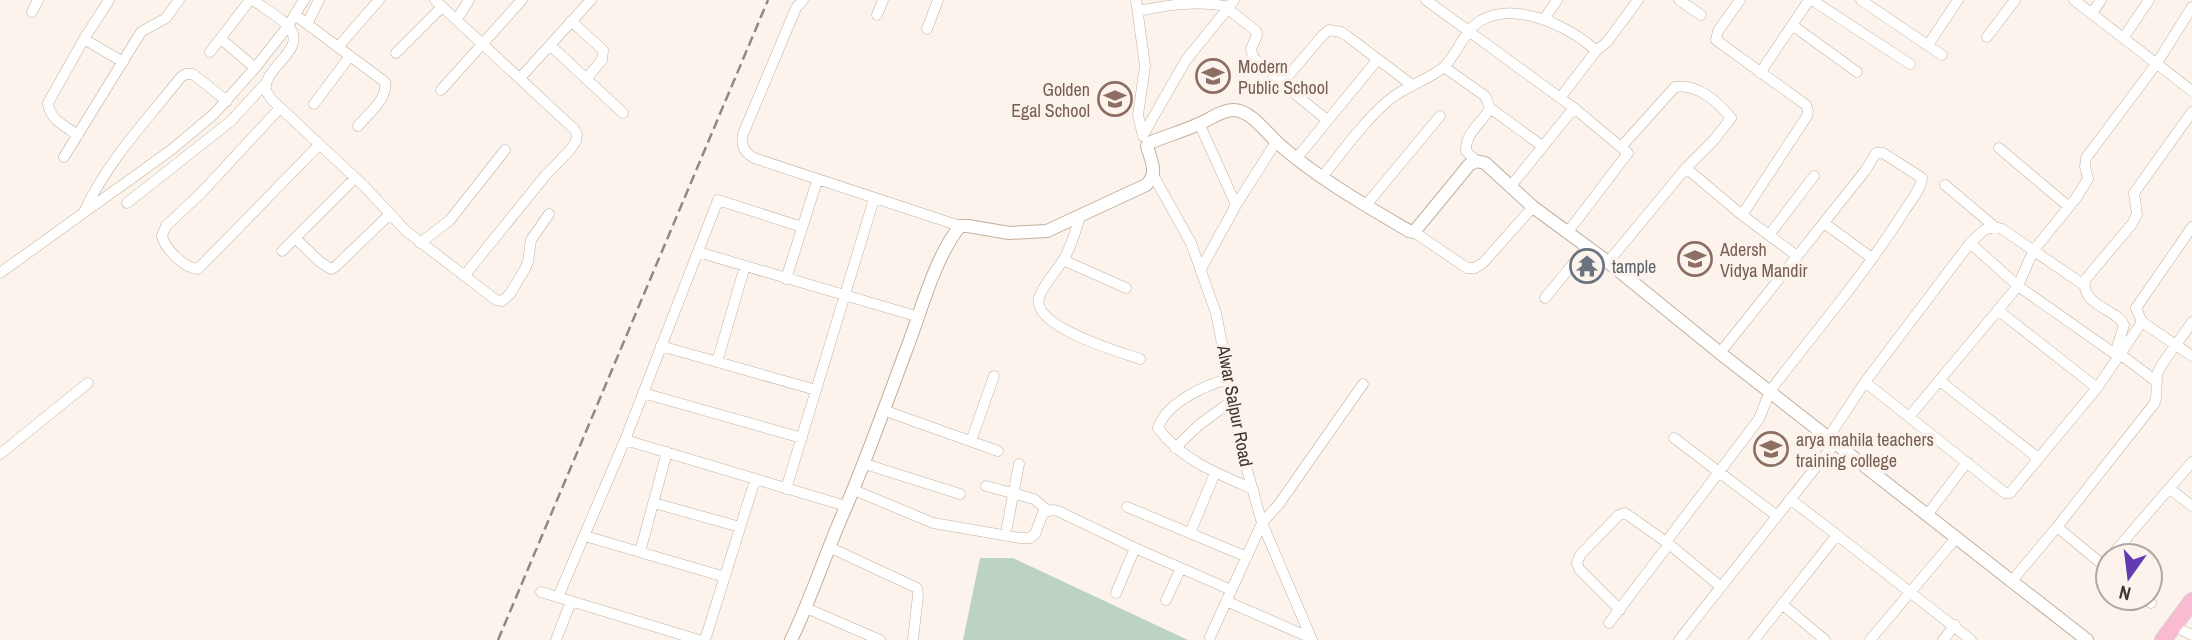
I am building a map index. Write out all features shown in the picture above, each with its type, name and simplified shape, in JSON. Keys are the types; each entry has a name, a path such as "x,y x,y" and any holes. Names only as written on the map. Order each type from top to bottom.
{"main road":[{"path":"2163,640 2192,601"}],"street":[{"path":"32,12 38,0"},
{"path":"78,135 52,116 48,103 109,0"},
{"path":"64,157 141,32 166,18 179,0"},
{"path":"127,203 231,121 264,85 292,48 294,40 288,26 251,0 210,52"},
{"path":"0,273 170,150 227,101 288,26 304,0"},
{"path":"307,24 319,0"},
{"path":"338,47 379,0"},
{"path":"457,19 469,0"},
{"path":"441,90 522,0"},
{"path":"520,78 591,0"},
{"path":"803,0 796,8 742,142 747,154 817,181 960,226 1021,234 1047,231 1139,190 1150,181 1154,170 1139,116 1145,66 1137,5 1183,1 1231,5 1256,32 1251,49 1253,57 1327,120"},
{"path":"877,15 883,0"},
{"path":"926,29 938,0"},
{"path":"1426,0 1574,108 1629,153 1567,233"},
{"path":"1545,18 1557,0"},
{"path":"1679,0 1701,15"},
{"path":"1740,0 1718,30 1716,40 1806,105 1808,111 1742,215"},
{"path":"1760,73 1811,0 1910,64"},
{"path":"1861,0 1942,55"},
{"path":"1987,37 2015,0"},
{"path":"2074,0 2192,91"},
{"path":"2092,13 2101,0"},
{"path":"2124,37 2149,0"},
{"path":"1928,45 1954,1"},
{"path":"1560,98 1596,51 1607,42 1633,2"},
{"path":"396,54 439,3 577,134 576,141 464,276"},
{"path":"1145,141 1186,60 1231,5"},
{"path":"1909,417 2018,286 2033,251 2088,179 2085,167 2087,158 2157,63 2192,7"},
{"path":"1322,177 1389,100 1444,67 1469,31 1481,20 1505,11 1545,18 1583,38 1596,51"},
{"path":"295,15 380,78 386,87 382,98 358,126"},
{"path":"572,22 603,50 602,60 586,79"},
{"path":"1792,25 1857,72"},
{"path":"1286,85 1288,76 1329,30 1341,32 1412,85"},
{"path":"84,39 123,62"},
{"path":"221,39 255,68"},
{"path":"550,45 623,113"},
{"path":"314,104 350,56"},
{"path":"1296,159 1378,59"},
{"path":"1444,67 1485,96 1490,108 1542,146"},
{"path":"83,213 107,168 186,74 192,74 227,101"},
{"path":"264,85 281,108 420,243 496,300 506,300 528,262 531,240 549,214"},
{"path":"1608,262 1731,118 1708,97 1688,87 1675,87 1621,147"},
{"path":"281,108 166,226 162,236 165,246 189,267 198,269 319,145"},
{"path":"1490,108 1471,131 1466,143 1466,151 1476,161 1485,163 1533,207 1608,262 2085,639"},
{"path":"1510,187 1574,108"},
{"path":"1145,141 1149,143 1199,124 1224,111 1242,111 1296,159 1467,268 1475,268 1483,263 1533,207"},
{"path":"2084,285 2087,276 2132,224 2137,214 2134,193 2192,112"},
{"path":"1366,205 1440,116"},
{"path":"1199,124 1236,205"},
{"path":"1201,270 1236,205 1276,142"},
{"path":"1999,148 2069,207"},
{"path":"420,243 450,220 505,150"},
{"path":"1609,623 1759,419 1770,391 1883,245 1917,191 1922,181 1919,175 1883,153 1876,153 1720,353"},
{"path":"1414,232 1469,165 1476,161"},
{"path":"1686,168 1797,256"},
{"name":"Alwar Salpur Road","path":"1153,175 1191,243 1216,313 1252,489 1262,523 1312,639"},
{"path":"1769,236 1814,176"},
{"path":"282,251 355,178"},
{"path":"786,279 817,181"},
{"path":"1945,185 1995,226 2084,285 2090,297 2104,310 2122,320 2124,325 2118,354"},
{"path":"786,489 874,199"},
{"path":"558,597 625,440 718,200 803,226"},
{"path":"295,238 331,269 390,214"},
{"path":"1080,217 1063,260 1041,293 1039,308 1064,330 1091,343 1140,359"},
{"path":"1824,223 1872,258"},
{"path":"791,640 865,464 940,262 952,236 960,226"},
{"path":"1679,640 1790,499 1831,440 1865,382 1970,243 1984,230 1995,226"},
{"path":"2122,320 2136,308 2192,227"},
{"path":"1970,243 2018,286 2157,382"},
{"path":"1545,298 1586,248"},
{"path":"698,252 919,317"},
{"path":"1063,260 1126,288"},
{"path":"717,362 745,266"},
{"path":"2136,308 2142,322 2192,356"},
{"path":"1998,312 2097,388"},
{"path":"1865,382 2005,493 2010,494 2097,388 2142,322"},
{"path":"2011,582 2154,404 2158,394 2159,370 2192,322"},
{"path":"662,345 816,390"},
{"path":"971,441 994,376"},
{"path":"1230,379 1199,389 1167,413 1158,428 1175,448 1214,473 1252,489"},
{"path":"1940,381 2038,458"},
{"path":"0,454 88,383"},
{"path":"1210,637 1262,523 1279,504 1363,384"},
{"path":"643,393 802,438"},
{"path":"1175,448 1199,425 1233,400"},
{"path":"883,410 998,452"},
{"path":"1674,438 1777,516"},
{"path":"625,440 846,506"},
{"path":"640,552 667,452"},
{"path":"1927,515 1967,462"},
{"path":"2124,542 2192,462"},
{"path":"865,464 960,494"},
{"path":"1007,527 1019,464"},
{"path":"1190,533 1214,473"},
{"path":"705,640 755,480"},
{"path":"986,486 1034,499 1047,510 1058,511 1231,590"},
{"path":"2170,489 2192,506"},
{"path":"854,491 933,523 1020,538 1030,538 1035,534 1043,513 1047,510"},
{"path":"1790,499 1972,640"},
{"path":"654,503 740,527"},
{"path":"1126,507 1247,557"},
{"path":"1620,610 1579,569 1577,562 1580,555 1625,513 1668,543 1721,587"},
{"path":"2057,527 2094,553"},
{"path":"1754,640 1837,535"},
{"path":"585,536 725,577"},
{"path":"1870,640 1956,538"},
{"path":"831,548 917,588 913,640"},
{"path":"1116,593 1135,548"},
{"path":"1166,600 1181,568"},
{"path":"541,592 699,640"},
{"path":"556,640 572,601"},
{"path":"1226,601 1312,639"},
{"path":"1782,604 1825,640"},
{"path":"806,608 874,639"},
{"path":"1942,640 1955,625"}],"green space":[{"path":"980,558 1013,558 1188,640 963,640"}],"railway":[{"path":"498,640 768,0"}],"place":[{"name":"Modern Public School","path":"1213,76"},
{"name":"Golden Egal School","path":"1115,99"},
{"name":"Adersh Vidya Mandir","path":"1695,259"},
{"name":"tample","path":"1587,266"},
{"name":"arya mahila teachers training college","path":"1771,449"}]}
